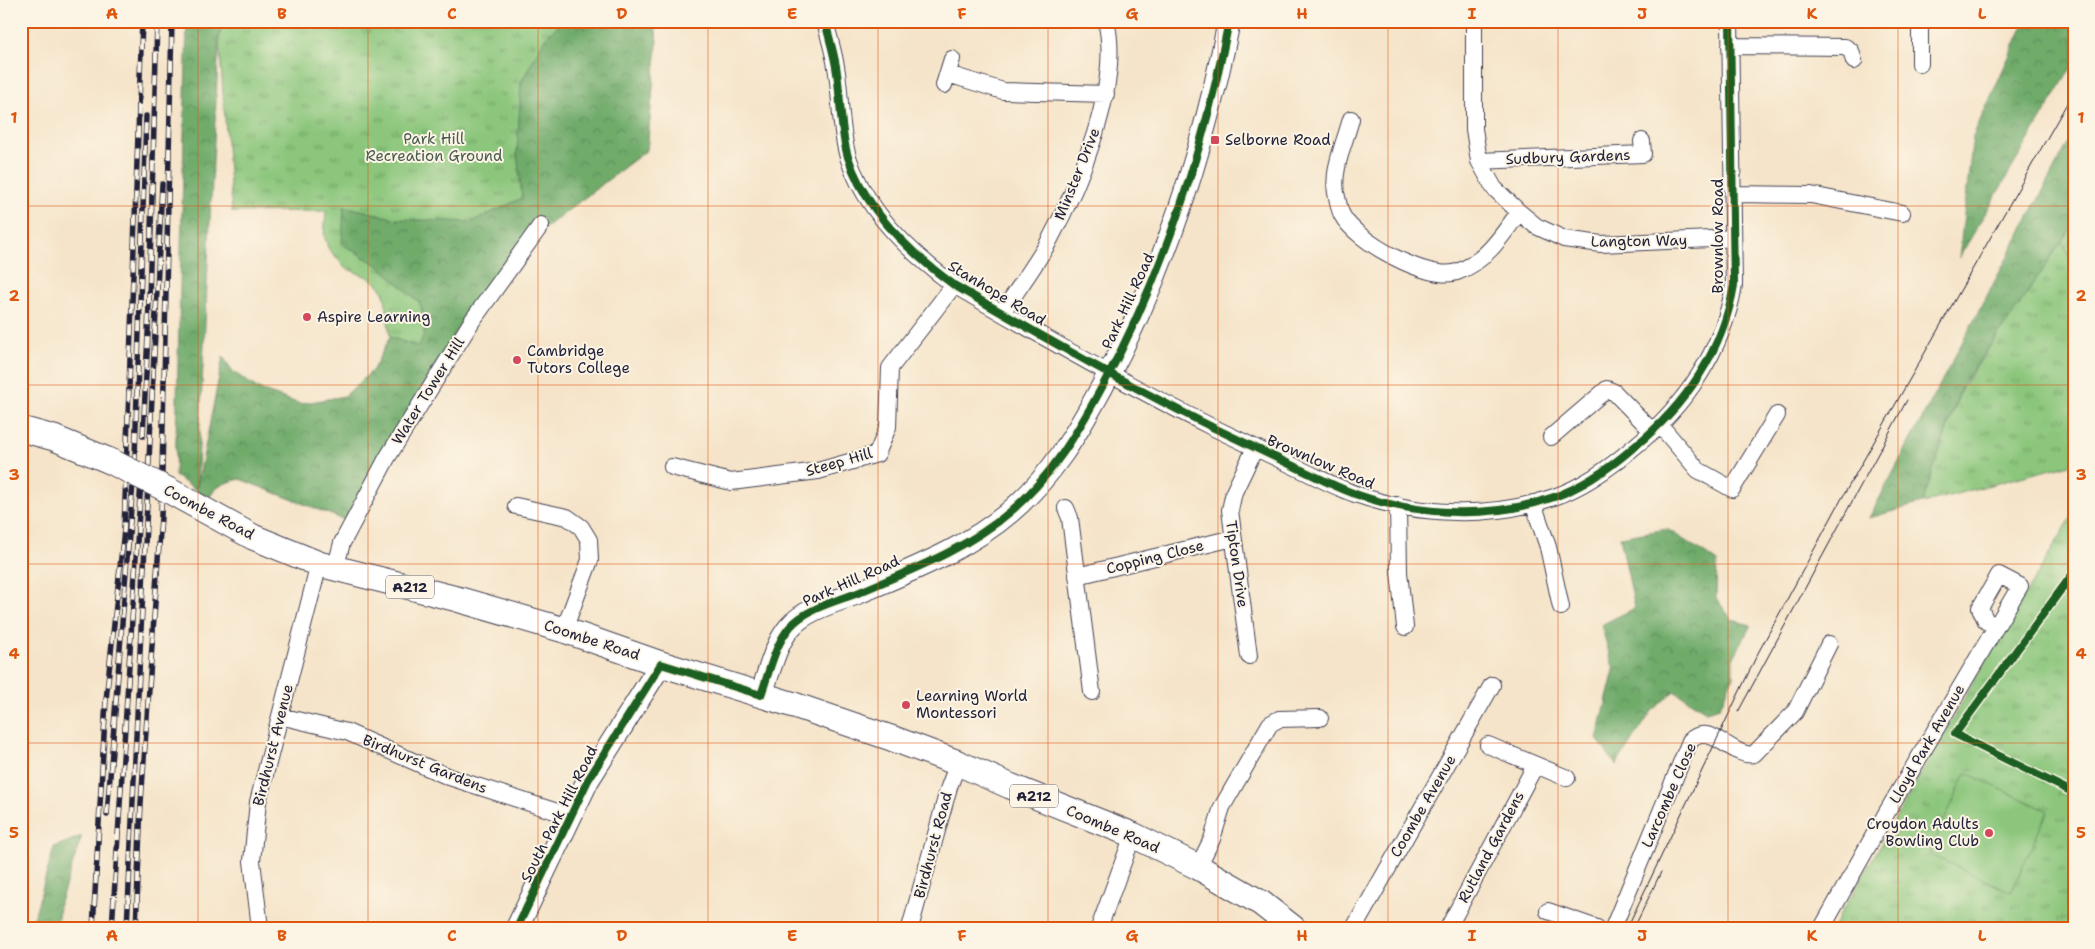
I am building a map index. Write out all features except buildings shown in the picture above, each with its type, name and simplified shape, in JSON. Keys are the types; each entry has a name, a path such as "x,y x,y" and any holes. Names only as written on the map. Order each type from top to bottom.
{"main road":[{"name":"Park Hill Road","path":"761,695 782,639 796,621 816,610 926,563 988,530 1012,510 1053,468 1080,428 1109,375 1156,277 1179,215 1208,119 1229,21"},
{"name":"Coombe Road","path":"21,429 54,438 110,461 168,490 253,537 327,567 457,599 564,630 661,664 891,738 958,763 1133,835 1198,867 1261,903 1293,928"},
{"name":"South Park Hill Road","path":"517,928 570,816 608,746 661,664"}],"street":[{"name":"Stanhope Road","path":"825,21 837,74 845,145 860,185 869,200 896,234 924,262 954,285 1109,375"},
{"name":"Minster Drive","path":"1002,313 1048,243 1080,175 1106,94 1110,66 1110,38 1106,21"},
{"name":"Langton Way","path":"1474,21 1474,129 1479,161 1494,188 1519,212 1536,226 1564,239 1601,244 1733,238"},
{"name":"Brownlow Road","path":"1109,375 1255,448 1357,494 1398,505 1463,512 1499,509 1555,497 1582,484 1621,457 1656,428 1692,387 1718,340 1731,302 1734,285 1730,21"},
{"path":"1920,21 1920,64"},
{"path":"1730,46 1845,47 1851,51 1854,62"},
{"path":"948,73 1003,91 1106,94"},
{"path":"1351,119 1337,171 1336,192 1342,216 1360,237 1391,257 1432,272 1456,273 1482,259 1501,238 1519,212"},
{"name":"Sudbury Gardens","path":"1479,161 1643,154 1642,141"},
{"path":"1733,194 1811,195 1902,213"},
{"name":"Water Tower Hill","path":"327,567 342,543 387,458 472,321 541,225"},
{"name":"Steep Hill","path":"672,467 731,482 818,471 877,454 888,427 890,368 954,285"},
{"path":"1551,437 1607,389 1614,392 1656,428 1698,470 1732,489 1777,415"},
{"name":"Tipton Drive","path":"1249,656 1230,520 1231,500 1255,448"},
{"path":"1533,503 1548,547 1560,607"},
{"path":"1398,505 1399,572 1405,627"},
{"path":"516,506 567,516 581,527 589,540 590,560 564,630"},
{"path":"1066,508 1070,518 1092,692"},
{"name":"Copping Close","path":"1077,576 1233,538"},
{"name":"Birdhurst Avenue","path":"260,928 253,874 253,835 262,782 280,716 327,567"},
{"name":"Lloyd Park Avenue","path":"1822,928 2020,586 1999,576 1980,608 1986,621 1996,626"},
{"name":"Larcombe Close","path":"1613,928 1690,741 1698,736 1708,736 1723,741 1740,754 1754,754 1795,712 1829,644"},
{"name":"Coombe Avenue","path":"1354,928 1492,685"},
{"name":"Birdhurst Gardens","path":"280,716 338,729 450,777 570,816"},
{"path":"1198,867 1212,839 1222,807 1270,724 1279,719 1320,718"},
{"path":"1488,745 1567,778"},
{"name":"Birdhurst Road","path":"910,928 949,787 958,763"},
{"name":"Rutland Gardens","path":"1448,928 1535,766"},
{"path":"1099,928 1133,835"},
{"path":"1548,912 1597,928"}],"green space":[{"path":"187,21 222,21 219,40 197,487 223,357 233,372 260,390 300,404 345,396 373,370 390,337 419,347 426,327 420,303 379,266 342,244 344,206 397,219 472,222 522,198 517,152 521,82 545,38 562,21 655,21 657,44 647,150 545,228 536,222 482,292 458,329 411,405 345,520 240,479 222,485 209,498 175,476"},
{"name":"Park Hill Recreation Ground","path":"220,21 655,21 657,44 647,150 536,222 514,248 466,314 345,520 240,479 222,485 209,498 197,492 223,357 233,372 260,390 300,404 345,396 373,370 390,337 385,297 380,286 370,278 345,268 328,248 324,235 326,211 232,212 219,40"},
{"path":"2025,21 2074,21 2074,63 1959,258 1973,136"},
{"path":"2074,132 2074,223 2024,298 1962,385 1922,503 1869,518"},
{"path":"2074,223 2074,264 2062,241"},
{"path":"2062,241 2074,264 2074,463 1922,503 1961,389"},
{"path":"2074,513 2074,928 1833,928 1998,639"},
{"path":"1667,529 1717,561 1716,598 1732,620 1751,625 1733,659 1733,677 1720,707 1706,711 1674,691 1652,711 1616,765 1597,739 1614,670 1601,625 1635,608 1620,537"},
{"name":"Croydon Adults Bowling Club","path":"1966,773 2048,811 2011,892 1929,854"},
{"path":"82,836 59,905 57,928 31,928 54,847"}],"tram line":[{"path":"1627,928 1758,653 1842,498 2074,91"},
{"path":"1738,712 1907,400"},
{"path":"1636,924 1661,872"}],"railway":[{"path":"93,928 106,700 124,529 142,21"},
{"path":"143,436 148,334 157,21"},
{"path":"136,928 141,803 161,517 172,21"},
{"path":"107,815 135,457 146,116"},
{"path":"127,928 162,184"},
{"path":"112,928 141,481"}],"cycle path":[{"path":"825,21 836,67 845,147 856,176 877,212 891,229 921,259 954,285 1114,376 1212,427 1351,493 1406,507 1456,512 1481,512 1531,504 1565,493 1596,476 1634,447 1670,414 1699,375 1711,354 1729,309 1734,285 1730,21"},
{"path":"517,928 588,780 661,664 761,695 780,642 797,620 813,610 919,567 976,537 1010,512 1051,469 1083,422 1125,344 1163,254 1180,209 1194,163 1219,69 1229,21"},
{"path":"2068,790 1955,734 2074,572"}],"place":[{"name":"Selborne Road","path":"1215,140"},
{"name":"Aspire Learning","path":"307,317"},
{"name":"Cambridge Tutors College","path":"517,360"},
{"name":"Learning World Montessori","path":"906,705"},
{"name":"Croydon Adults Bowling Club","path":"1989,833"}]}
